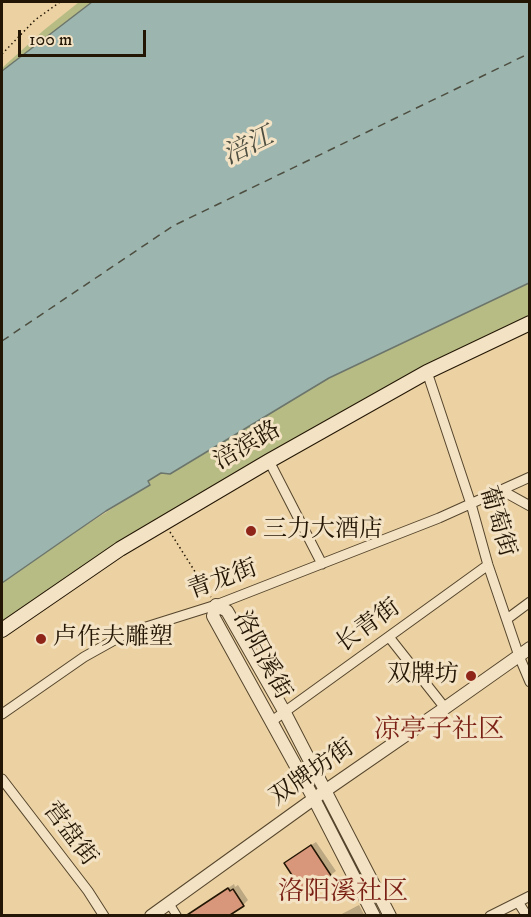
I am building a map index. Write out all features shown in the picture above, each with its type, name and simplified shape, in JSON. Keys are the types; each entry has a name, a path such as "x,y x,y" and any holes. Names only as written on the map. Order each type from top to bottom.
{"main road":[{"name":"涪滨路","path":"2,630 95,565 268,460 427,372 530,323"}],"street":[{"name":"葡萄街","path":"427,372 471,504 488,565 507,619 524,652 530,682"},
{"path":"268,460 322,564"},
{"name":"青龙街","path":"2,714 84,657 127,633 216,605 322,564 439,518 530,477"},
{"path":"501,490 530,506"},
{"name":"长青街","path":"272,721 488,565"},
{"path":"507,619 530,602"},
{"name":"洛阳溪街","path":"374,915 272,721 213,616 216,605 227,611 284,711 390,915"},
{"path":"389,637 445,708"},
{"name":"双牌坊街","path":"151,915 524,652"},
{"name":"营盘街","path":"2,779 104,915"},
{"path":"490,915 530,896"},
{"path":"518,902 527,915"},
{"path":"169,903 177,915"}],"path":[{"path":"2,54 34,20 60,2"},
{"path":"164,522 216,605"}],"green space":[{"path":"79,2 92,2 2,71 2,68 44,30"},
{"path":"529,283 529,323 269,461 2,630 2,583 150,484 148,481 161,473 170,474 329,378"}],"water":[{"name":"涪江","path":"92,2 529,2 529,283 329,378 170,474 161,473 148,481 150,485 106,511 2,583 2,71"}],"building":[{"path":"311,845 332,877 305,895 284,863"},
{"path":"228,888 230,891 233,889 244,906 230,915 187,915"}],"ferry route":[{"path":"2,341 173,226 530,53"}],"place":[{"name":"三力大酒店","path":"251,531"},
{"name":"卢作夫雕塑","path":"41,639"},
{"name":"双牌坊","path":"471,676"}],"district":[{"name":"凉亭子社区","path":"439,732"},
{"name":"洛阳溪社区","path":"343,894"}]}
